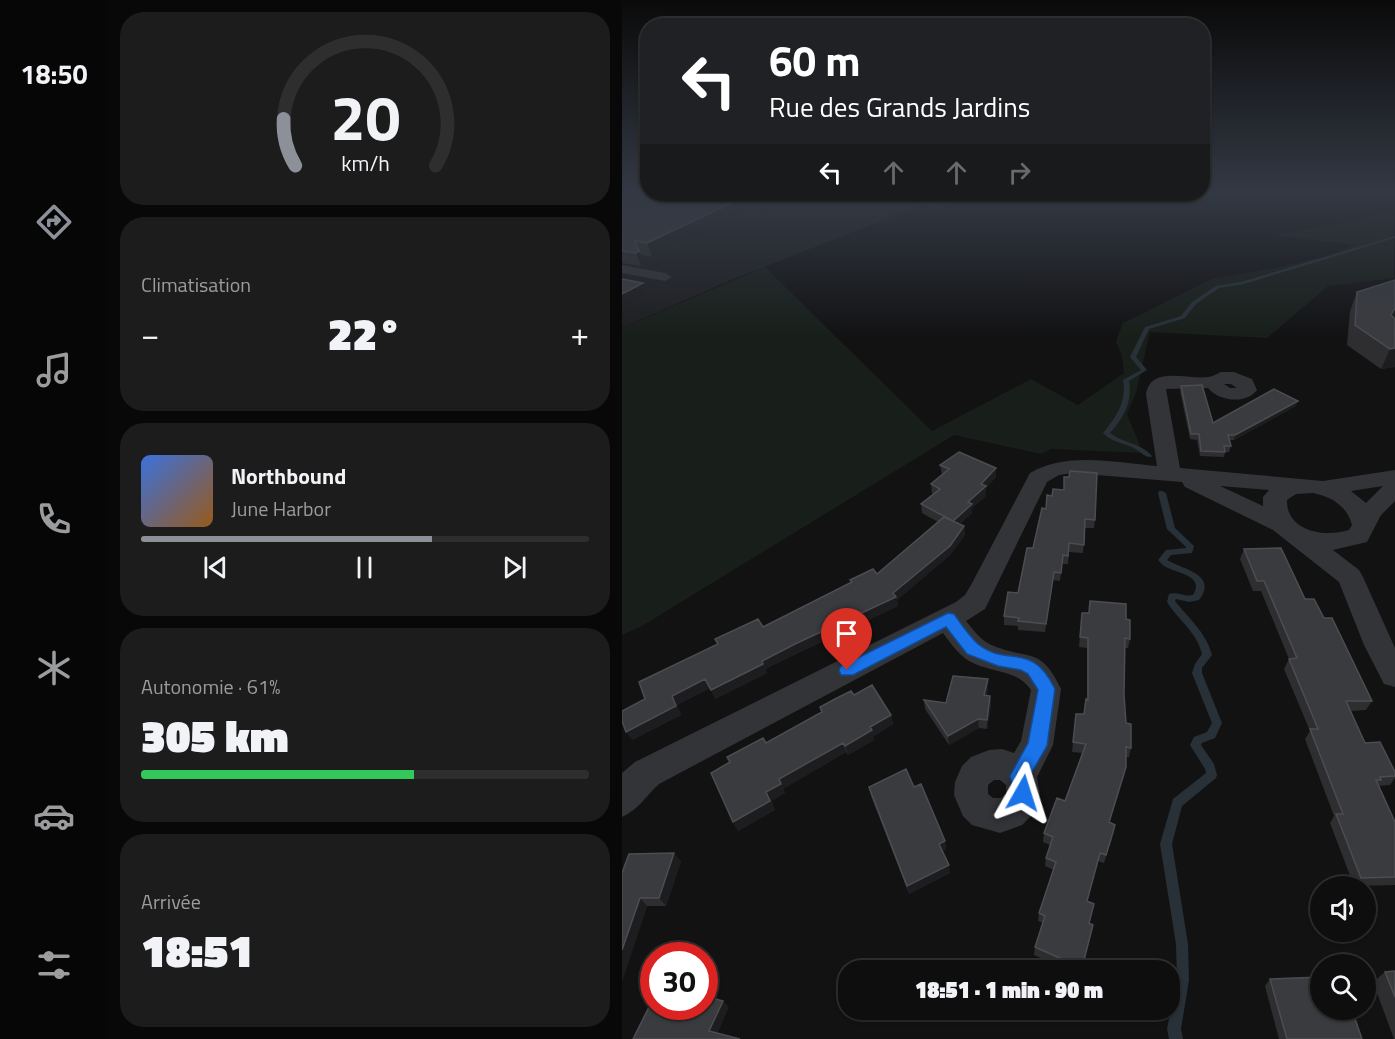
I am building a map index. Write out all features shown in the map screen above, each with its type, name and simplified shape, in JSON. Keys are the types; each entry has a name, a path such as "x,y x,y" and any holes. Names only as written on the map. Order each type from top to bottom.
{"street":[{"path":"622,269 665,278"},
{"path":"1175,476 1156,394 1157,386 1167,381 1214,383"},
{"path":"622,800 634,784 647,773 948,619 975,602 1031,488 1043,473 1072,466 1313,487 1353,503 1363,516 1350,577"},
{"path":"1175,476 1289,529 1330,543 1349,541 1361,531 1372,511 1394,487"},
{"path":"1394,477 1313,487 1291,487 1275,497 1275,515 1289,529 1350,577 1378,645 1394,675"},
{"path":"948,619 973,649 998,659 1024,663 1034,669 1046,689 1037,746 1020,776"}],"shaded area":[{"path":"622,240 831,240 731,280 622,328"},
{"path":"1318,240 1394,240 1394,278 1328,286 1267,338 1150,332 1136,393 1127,414 1143,453 1051,449 1041,454 954,435 642,626 622,635 622,328 765,267 932,431 1031,379 1078,405 1124,373 1122,357 1116,341 1123,323 1212,279 1281,267 1327,256 1355,245"}],"building":[{"path":"622,240 652,240 647,243 635,241 639,251 636,253 622,251"},
{"path":"622,279 643,283 622,294"},
{"path":"1395,280 1395,308 1391,315 1395,319 1395,348 1390,349 1355,325 1357,292"},
{"path":"1202,385 1213,423 1274,389 1298,401 1235,435 1228,435 1231,446 1224,446 1225,452 1201,451 1199,434 1191,434 1181,386"},
{"path":"959,452 996,468 981,484 986,486 968,502 972,504 953,521 921,504 940,489 931,484 949,469 940,465"},
{"path":"1070,471 1097,473 1095,520 1085,519 1084,545 1069,543 1068,556 1063,555 1061,573 1054,572 1046,624 1018,621 1019,618 1004,616 1008,592 1018,593 1027,548 1033,548 1042,508 1046,509 1047,495 1052,496 1053,489 1064,490 1064,477 1069,477"},
{"path":"944,517 964,526 950,546 893,593 896,597 795,644 762,661 763,664 711,690 705,679 672,696 676,706 626,732 622,721 622,711 645,699 639,682 718,644 715,639 758,619 763,627 873,569 877,574"},
{"path":"1281,548 1305,599 1314,599 1324,618 1332,618 1372,701 1346,701 1365,743 1380,742 1395,772 1395,776 1380,777 1381,780 1376,780 1395,822 1395,877 1360,876 1336,814 1343,814 1310,729 1318,729 1289,659 1297,658 1264,581 1257,581 1244,549"},
{"path":"1090,601 1126,604 1126,619 1130,620 1130,639 1125,638 1124,695 1126,723 1131,724 1131,748 1126,747 1126,767 1109,822 1115,825 1111,839 1106,855 1100,853 1087,901 1094,904 1089,923 1093,925 1084,960 1064,960 1035,947 1045,916 1039,913 1056,862 1046,858 1053,837 1044,833 1057,798 1065,801 1086,744 1073,742 1076,714 1084,714 1086,699 1088,700 1088,638 1080,637 1082,613 1089,613"},
{"path":"953,676 988,679 984,695 990,696 987,720 978,719 948,736 924,700 946,703"},
{"path":"872,685 891,715 870,727 872,730 845,746 843,743 779,779 781,784 766,792 770,801 733,822 711,773 730,762 727,757 763,738 766,743 822,712 820,707 851,691 854,695"},
{"path":"906,769 914,787 921,784 945,841 939,844 949,865 907,886 869,787"},
{"path":"674,853 659,898 640,898 622,950 622,873 629,854"},
{"path":"1395,971 1395,997 1385,972"},
{"path":"1310,977 1310,1020 1355,1020 1362,1039 1287,1039 1270,979"},
{"path":"718,1000 723,1001 718,1012"},
{"path":"642,1020 714,1020 709,1031 740,1039 633,1039"}],"waterway":[{"path":"1149,456 1145,451 1116,440 1106,433 1126,402 1126,380 1144,370 1133,357 1147,328 1183,317 1194,303 1218,287 1242,283 1383,240"},
{"path":"1162,493 1171,529 1190,546 1189,551 1169,552 1162,560 1192,574 1200,584 1200,591 1196,598 1172,596 1171,602 1197,633 1205,647 1207,655 1198,667 1197,673 1217,723 1211,735 1198,740 1195,745 1210,767 1212,775 1177,803 1166,844 1182,944 1183,980 1174,1029 1176,1039"}],"route":[{"path":"847,670 948,619 973,649 985,656 1024,663 1034,669 1046,689 1046,694 1037,746 1020,776 1023,793"}]}
